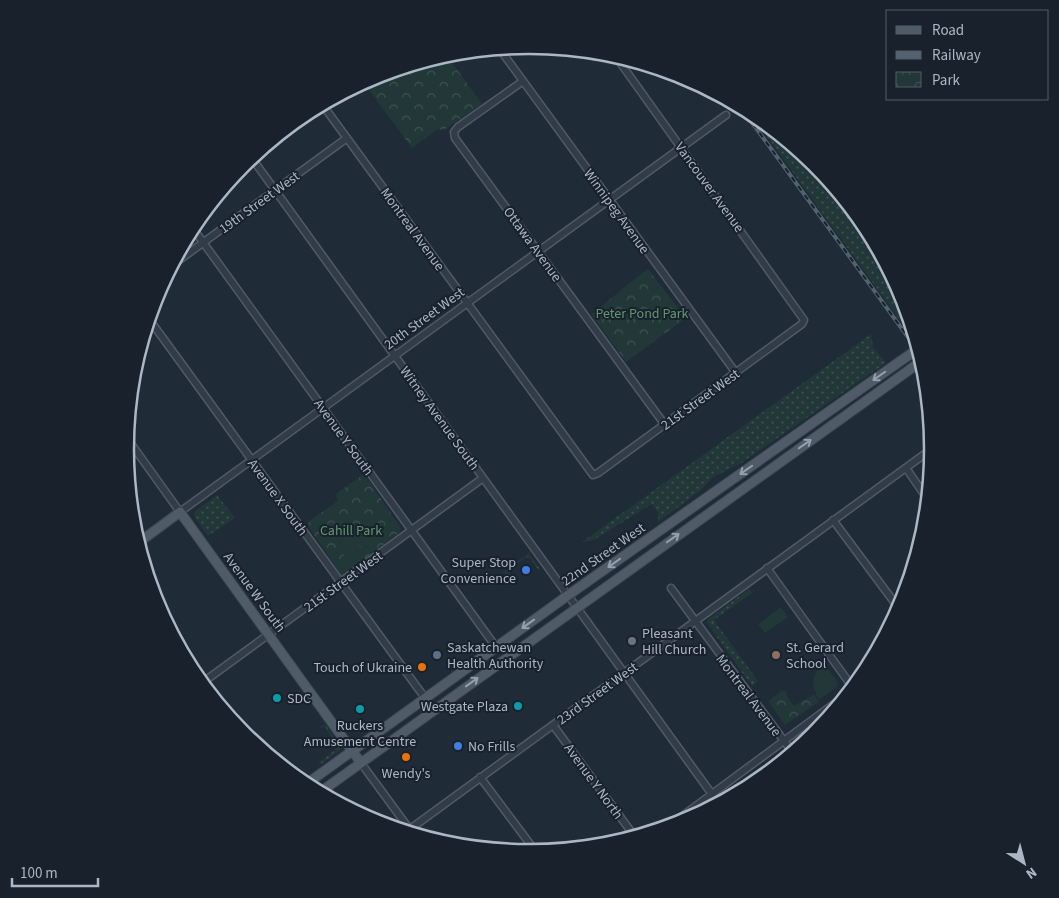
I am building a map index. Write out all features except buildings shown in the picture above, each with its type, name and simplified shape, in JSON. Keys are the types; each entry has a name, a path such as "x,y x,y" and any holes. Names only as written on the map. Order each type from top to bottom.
{"main road":[{"name":"22nd Street West","path":"313,780 496,647 912,353"},
{"name":"22nd Street West","path":"326,787 915,365"},
{"name":"20th Street West","path":"145,538 180,512"},
{"name":"Avenue W South","path":"180,512 360,763"}],"street":[{"name":"Winnipeg Avenue","path":"504,55 736,373"},
{"name":"Vancouver Avenue","path":"622,64 804,320"},
{"name":"Ottawa Avenue","path":"524,81 458,126 454,132 455,138 664,425"},
{"name":"Montreal Avenue","path":"327,110 593,475"},
{"name":"20th Street West","path":"180,512 726,114"},
{"name":"19th Street West","path":"184,257 347,138"},
{"name":"Witney Avenue South","path":"256,164 714,798"},
{"name":"Avenue Y South","path":"198,234 496,647"},
{"name":"21st Street West","path":"593,475 736,373 802,324 804,320"},
{"name":"Avenue X South","path":"154,326 425,698"},
{"name":"Avenue W South","path":"134,448 180,512"},
{"name":"23rd Street West","path":"416,827 480,777 925,454"},
{"path":"906,468 922,491"},
{"name":"21st Street West","path":"208,679 483,478"},
{"path":"833,520 894,602"},
{"path":"767,568 849,681"},
{"name":"Montreal Avenue","path":"670,588 789,747"},
{"path":"692,809 829,708"},
{"name":"Avenue Y North","path":"553,725 631,831"},
{"path":"360,763 404,824"},
{"path":"480,777 530,844"}],"green space":[{"path":"451,61 482,104 444,130 438,129 412,148 368,89 402,75"},
{"path":"761,129 809,170 843,208 872,251 884,274 906,329"},
{"name":"Peter Pond Park","path":"648,269 686,318 626,362 591,314"},
{"path":"871,334 873,347 886,363 740,464 713,477 700,491 658,522 658,513 652,504 592,541 582,542"},
{"name":"Cahill Park","path":"364,474 401,528 400,532 342,576 308,526 309,521 338,501 336,494"},
{"path":"217,495 235,518 208,536 194,516 195,511"},
{"path":"347,535 357,539 360,546 358,553 348,560 339,549 342,539"},
{"path":"529,553 540,569 539,571 530,558 526,557 510,569 510,575 507,577 503,572"},
{"path":"749,589 752,593 714,620 758,681 752,686 707,623 708,619"},
{"path":"781,607 788,617 765,633 758,624"},
{"path":"824,664 838,682 837,687 819,700 814,690 813,681 816,672"},
{"path":"781,691 786,691 788,698 794,706 814,694 819,702 785,725 768,701"},
{"path":"325,724 342,749 320,765 319,762 339,747 324,727 319,728"}],"railway":[{"path":"751,122 908,338"}],"place":[{"name":"Super Stop Convenience","path":"526,570"},
{"name":"Pleasant Hill Church","path":"632,641"},
{"name":"Saskatchewan Health Authority","path":"437,655"},
{"name":"St. Gerard School","path":"776,655"},
{"name":"Touch of Ukraine","path":"422,667"},
{"name":"SDC","path":"277,698"},
{"name":"Westgate Plaza","path":"518,706"},
{"name":"Ruckers Amusement Centre","path":"360,709"},
{"name":"No Frills","path":"458,746"},
{"name":"Wendy's","path":"406,757"}]}
